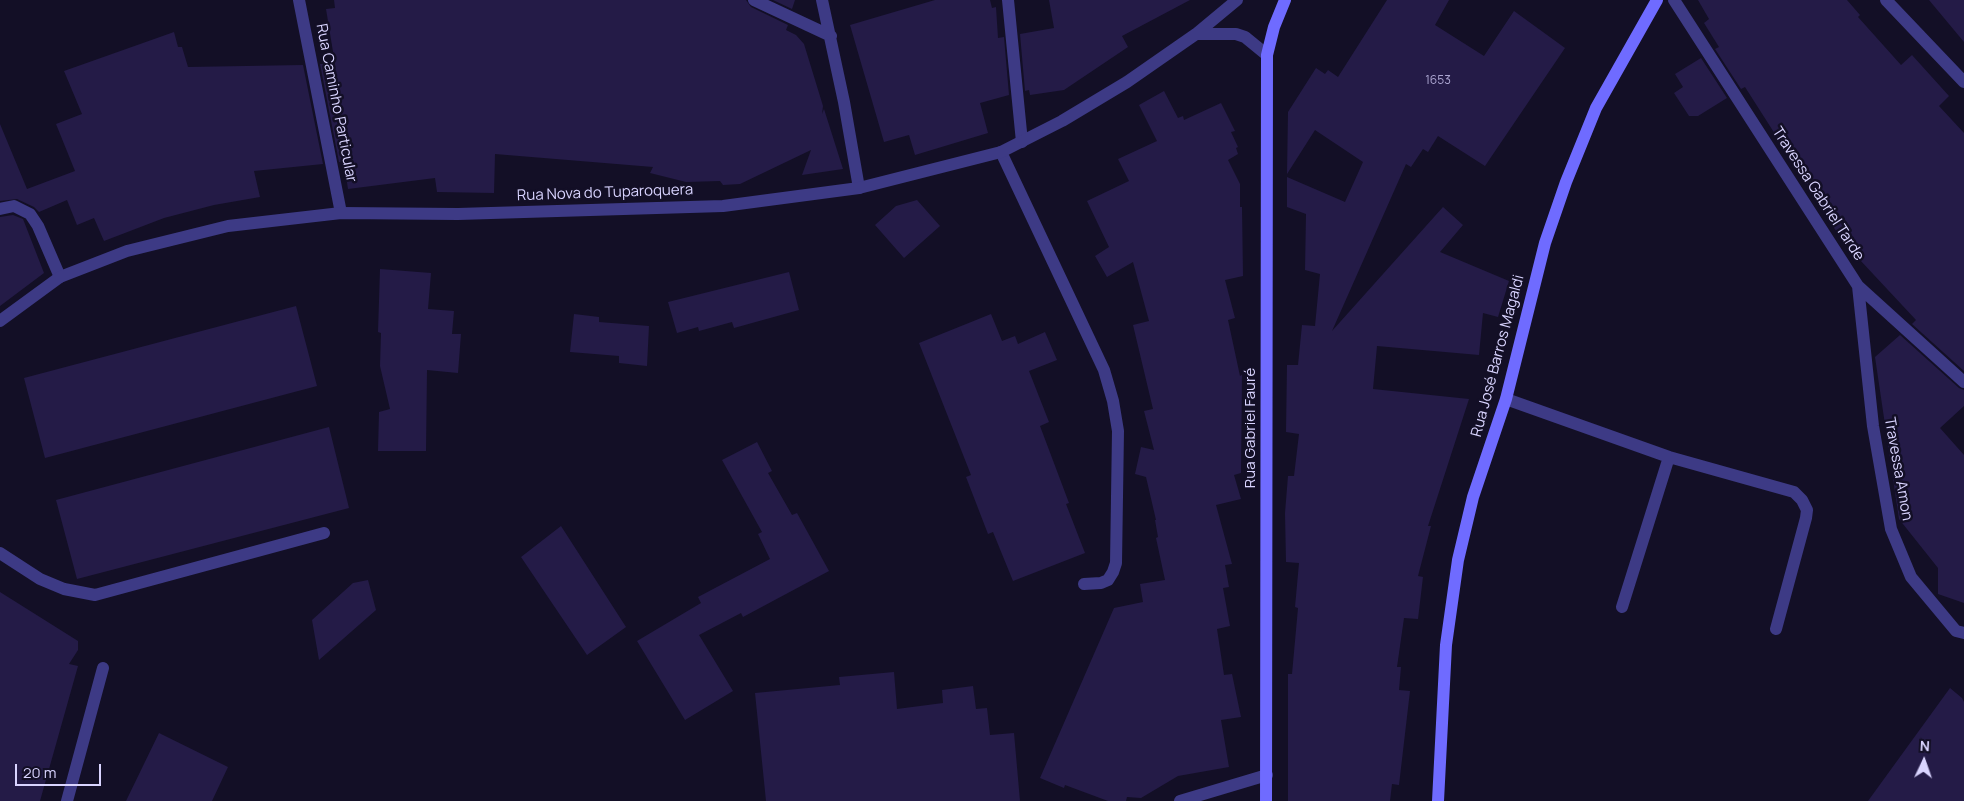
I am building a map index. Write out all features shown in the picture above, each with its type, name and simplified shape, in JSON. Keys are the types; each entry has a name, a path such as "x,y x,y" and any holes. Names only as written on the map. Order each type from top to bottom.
{"main road":[{"path":"1267,56 1274,28 1285,0"},
{"name":"Rua José Barros Magaldi","path":"1438,801 1446,645 1458,560 1473,497 1506,399 1545,243 1566,182 1596,108 1657,0"},
{"name":"Rua Gabriel Fauré","path":"1266,801 1267,56"}],"street":[{"name":"Rua Caminho Particular","path":"299,0 340,213"},
{"path":"754,0 830,36"},
{"path":"822,0 844,102 859,188"},
{"path":"1008,0 1022,142"},
{"name":"Rua Nova do Tuparoquera","path":"0,321 60,277 127,251 228,226 340,213 458,214 723,206 859,188 1001,152 1062,121 1127,82 1196,34 1237,0"},
{"name":"Travessa Gabriel Tarde","path":"1674,0 1858,286 1964,382"},
{"path":"1886,0 1964,82"},
{"path":"1196,34 1236,34 1245,38 1267,56"},
{"path":"1001,152 1104,370 1113,401 1118,431 1116,563 1108,580 1101,583 1084,584"},
{"path":"0,209 14,206 30,214 38,226 60,277"},
{"name":"Travessa Amon","path":"1858,286 1873,426 1891,529 1911,576 1960,632 1964,643"},
{"path":"1506,399 1669,457 1794,492 1802,500 1807,510 1806,518 1776,628"},
{"path":"1622,607 1669,457"},
{"path":"0,553 40,579 64,589 95,595 324,533"},
{"path":"67,801 103,668"},
{"path":"1180,801 1267,775"}],"building":[{"path":"334,0 746,0 751,7 788,25 786,30 796,35 804,44 823,106 822,114 824,109 843,169 802,175 811,150 740,184 723,185 720,181 686,182 650,173 653,167 495,154 494,193 437,192 435,178 348,189 344,162 339,162 320,64 335,64 326,9 335,8"},
{"path":"773,0 795,0 792,9"},
{"path":"935,0 990,0 992,8 996,7 998,38 1004,37 1009,95 980,103 988,133 915,155 909,135 884,142 850,25"},
{"path":"1049,0 1190,0 1122,36 1128,47 1064,90 1030,95 1029,90 1025,91 1020,34 1054,28"},
{"path":"1387,0 1449,0 1435,25 1484,56 1514,11 1565,48 1485,166 1438,136 1428,152 1423,149 1411,167 1406,164 1332,331 1443,207 1463,225 1440,252 1509,281 1498,317 1483,313 1479,355 1377,346 1373,389 1469,399 1428,526 1431,526 1418,576 1423,577 1418,619 1404,618 1397,667 1401,667 1399,690 1410,691 1399,785 1392,784 1390,801 1288,801 1288,674 1292,674 1298,608 1295,607 1299,563 1286,562 1285,513 1288,476 1294,476 1299,434 1286,432 1287,365 1298,365 1302,325 1315,326 1320,274 1305,270 1306,214 1287,207 1287,177 1345,202 1363,162 1315,130 1287,174 1288,112 1316,68 1325,74 1328,70 1338,77"},
{"path":"1698,0 1847,0 1860,15 1858,17 1901,65 1912,55 1949,96 1939,106 1964,133 1964,371 1912,324 1916,320 1846,245 1825,215 1745,87 1741,89 1715,49 1719,47 1704,23 1709,19"},
{"path":"1929,0 1964,0 1964,42"},
{"path":"174,32 178,47 182,47 188,67 303,65 323,164 254,171 260,197 214,205 164,218 104,241 94,218 77,225 67,200 39,212 34,207 17,199 0,201 0,124 27,189 75,171 56,124 82,114 64,71"},
{"path":"1701,58 1727,98 1698,116 1689,116 1674,93 1683,87 1675,74"},
{"path":"1164,91 1178,118 1183,116 1184,120 1221,103 1235,131 1231,132 1238,147 1236,148 1238,154 1228,160 1240,184 1243,276 1225,280 1235,318 1228,320 1240,376 1242,375 1241,473 1234,475 1241,499 1216,505 1232,564 1225,565 1229,587 1223,588 1230,626 1217,629 1224,675 1232,674 1241,717 1221,720 1229,767 1178,776 1141,798 1127,797 1126,801 1108,801 1065,785 1064,788 1040,778 1114,608 1143,602 1140,584 1165,580 1156,538 1158,537 1156,520 1146,477 1135,474 1141,447 1154,450 1144,411 1153,409 1133,325 1149,321 1133,262 1107,277 1095,256 1109,247 1087,201 1129,181 1118,159 1157,141 1139,105"},
{"path":"917,200 940,226 904,258 875,225 896,206"},
{"path":"13,215 23,219 44,273 0,306 0,217"},
{"path":"380,269 431,273 428,309 454,311 452,334 461,334 458,373 427,370 426,451 378,451 379,412 390,409 380,366 381,333 378,332"},
{"path":"789,272 799,310 734,328 732,322 699,331 698,327 677,333 668,302"},
{"path":"296,306 317,386 45,458 24,378"},
{"path":"574,314 599,317 599,322 649,326 647,366 619,363 619,356 570,352"},
{"path":"991,314 1002,341 1015,336 1018,344 1045,332 1057,360 1029,371 1049,422 1040,426 1069,503 1066,504 1085,553 1013,581 993,532 988,534 966,477 971,475 919,343"},
{"path":"1900,335 1959,388 1964,390 1964,406 1940,428 1964,455 1964,603 1938,594 1938,568 1899,519 1875,357"},
{"path":"329,427 349,508 77,579 56,500"},
{"path":"757,442 772,471 768,473 792,515 797,513 829,571 743,617 741,613 699,635 733,691 685,720 637,641 701,603 698,597 770,559 758,534 762,532 722,460"},
{"path":"561,526 626,627 587,655 521,557"},
{"path":"368,580 376,610 319,660 312,620 353,583"},
{"path":"0,592 78,641 78,650 69,664 78,666 40,801 0,801"},
{"path":"894,672 897,709 943,703 942,690 973,686 976,709 987,708 990,735 1014,733 1020,801 766,801 755,693 840,685 839,677"},
{"path":"1950,688 1964,702 1964,801 1868,801"},
{"path":"159,733 228,767 212,801 126,801"}]}
